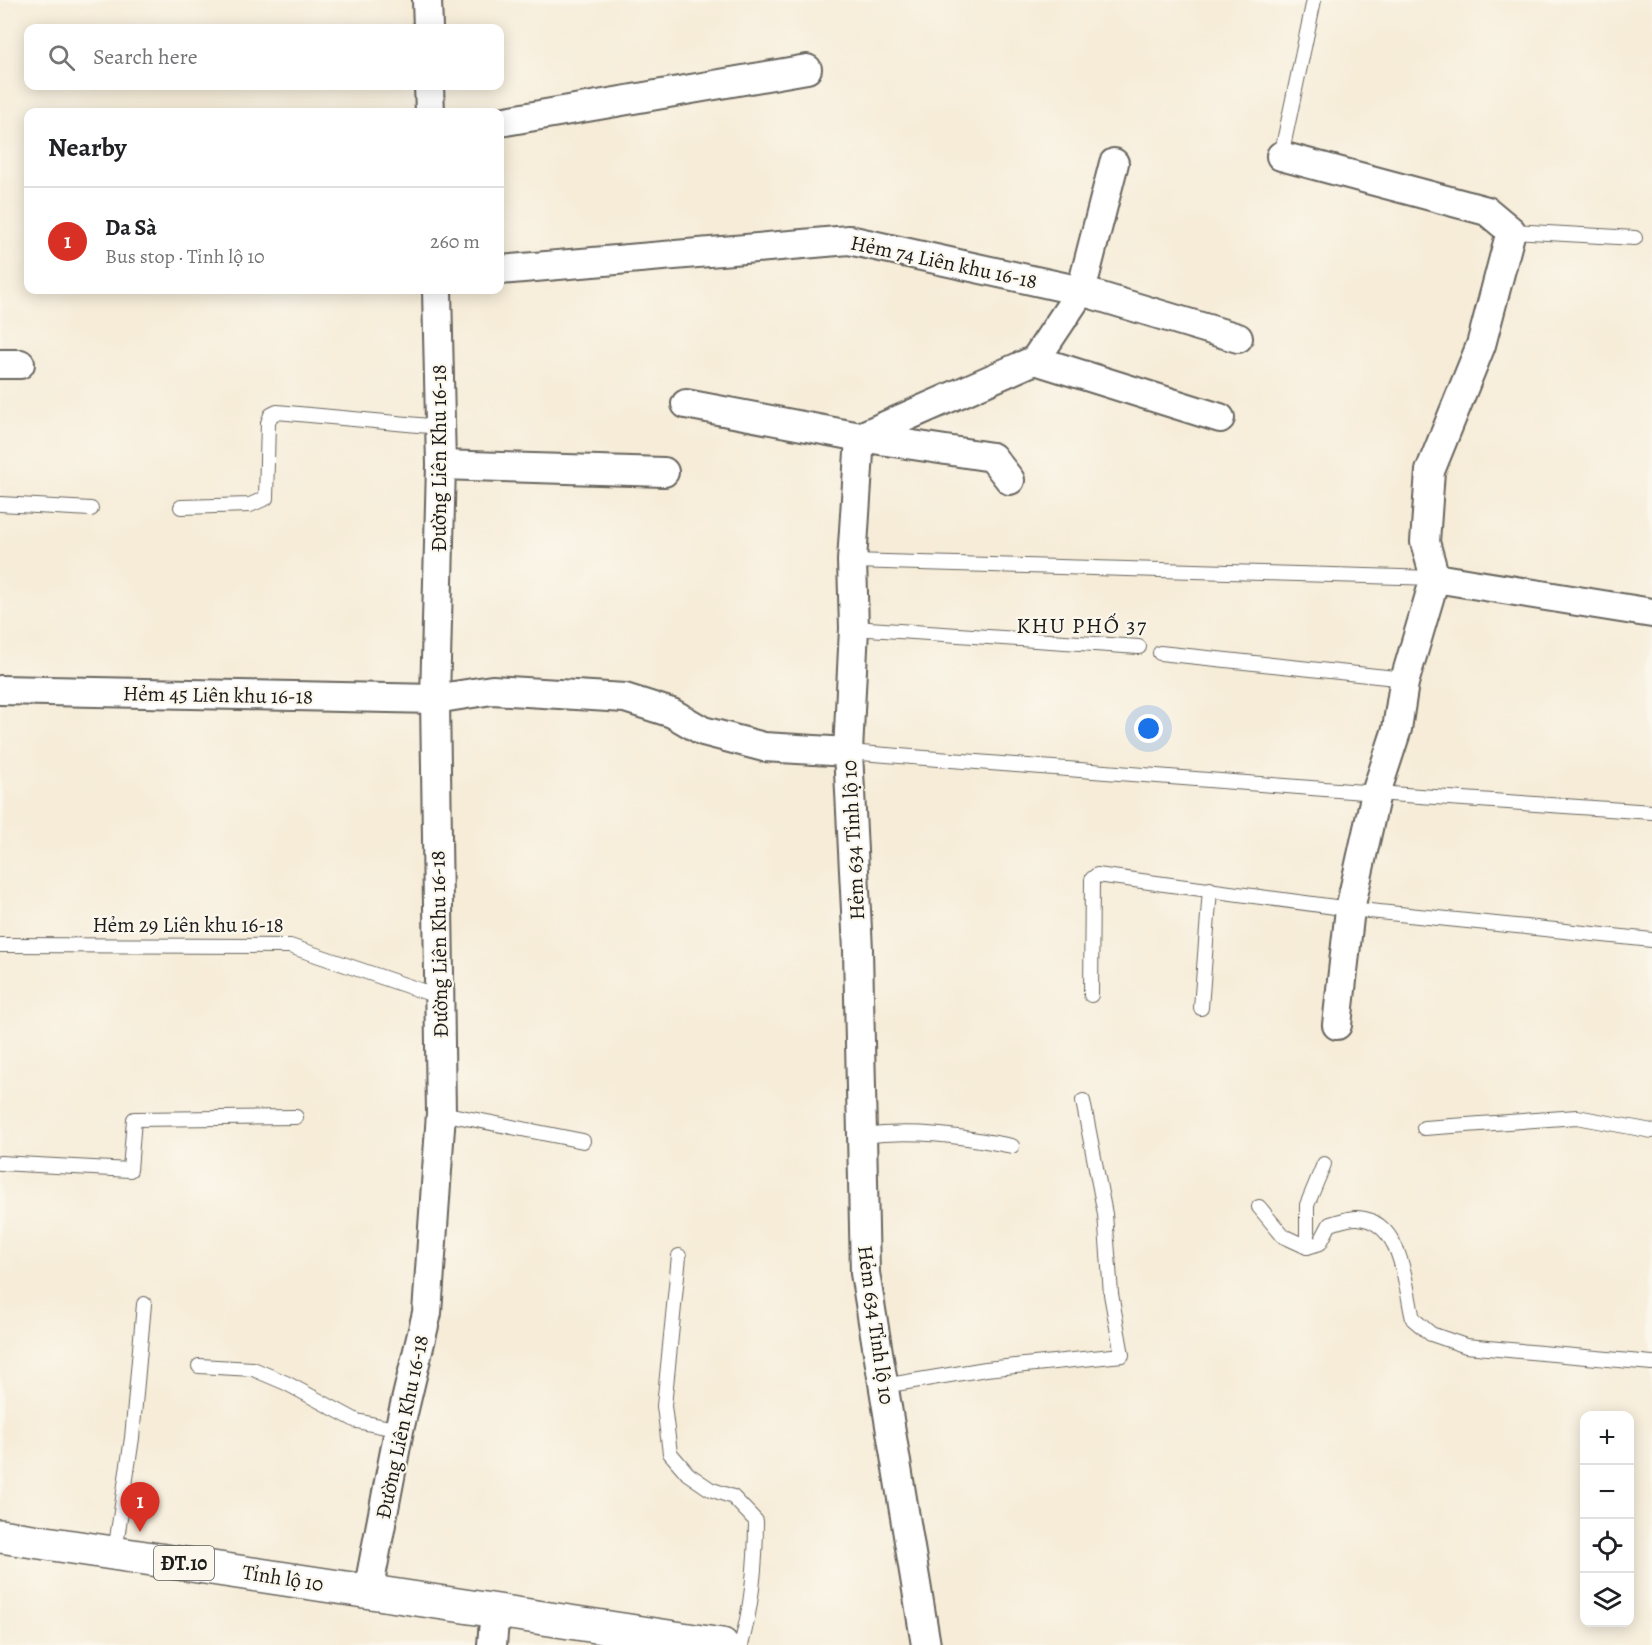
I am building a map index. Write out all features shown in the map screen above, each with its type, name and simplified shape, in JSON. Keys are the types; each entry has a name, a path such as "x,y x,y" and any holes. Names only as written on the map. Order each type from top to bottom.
{"main road":[{"name":"Tỉnh lộ 10","path":"0,1536 495,1609"},
{"name":"ĐT.10","path":"495,1609 722,1645"}],"street":[{"path":"427,0 428,24"},
{"path":"504,121 807,69"},
{"path":"429,90 430,108"},
{"path":"1281,156 1487,211 1511,231 1481,345 1430,471 1425,542 1435,578 1405,679 1397,729 1376,794 1350,909 1336,1025"},
{"path":"860,437 1035,360 1081,291 1114,163"},
{"name":"Hẻm 74 Liên khu 16-18","path":"504,270 849,240 1081,291 1238,338"},
{"name":"Đường Liên Khu 16-18","path":"368,1592 399,1430 427,1313 441,1113 435,699 441,465 437,294"},
{"path":"1035,360 1220,418"},
{"path":"686,404 860,437 992,456 1010,480"},
{"name":"Hẻm 634 Tỉnh lộ 10","path":"860,437 852,561 854,628 848,752 858,950 865,1273 926,1645"},
{"path":"441,465 664,472"},
{"path":"1435,578 1652,613"},
{"name":"Hẻm 45 Liên khu 16-18","path":"0,690 435,699 492,690 625,698 672,713 703,731 764,747 848,752"},
{"path":"492,1645 495,1609"}],"lane":[{"path":"1281,156 1314,0"},
{"path":"1511,231 1635,238"},
{"path":"181,507 250,505 267,498 268,423 271,415 277,412 440,427"},
{"path":"0,504 91,509"},
{"path":"852,561 1435,578"},
{"path":"854,628 1139,648"},
{"path":"1160,653 1405,679"},
{"path":"848,752 1376,794 1652,812"},
{"path":"1091,994 1093,876 1210,889 1350,909 1652,940"},
{"path":"1201,1008 1210,889"},
{"name":"Hẻm 29 Liên khu 16-18","path":"0,945 291,946 440,997"},
{"path":"884,1386 986,1369 1122,1355 1111,1294 1105,1214 1083,1101"},
{"path":"441,1113 583,1141"},
{"path":"0,1163 130,1170 134,1119 296,1117"},
{"path":"1424,1128 1576,1117 1652,1131"},
{"path":"862,1136 899,1131 962,1137 1012,1146"},
{"path":"1307,1247 1307,1205 1324,1164"},
{"path":"1259,1207 1283,1236 1307,1247 1320,1243 1330,1224 1358,1218 1383,1227 1400,1252 1413,1319 1431,1334 1466,1346 1652,1363"},
{"path":"679,1256 664,1406 670,1453 688,1474 710,1489 733,1497 756,1521 756,1550 748,1619 741,1645"},
{"path":"114,1552 132,1438 144,1304"},
{"path":"199,1366 253,1369 286,1383 357,1421 399,1430"}],"place":[{"name":"Da Sà","path":"140,1532"}],"district":[{"name":"KHU PHỐ 37","path":"1082,626"}]}
